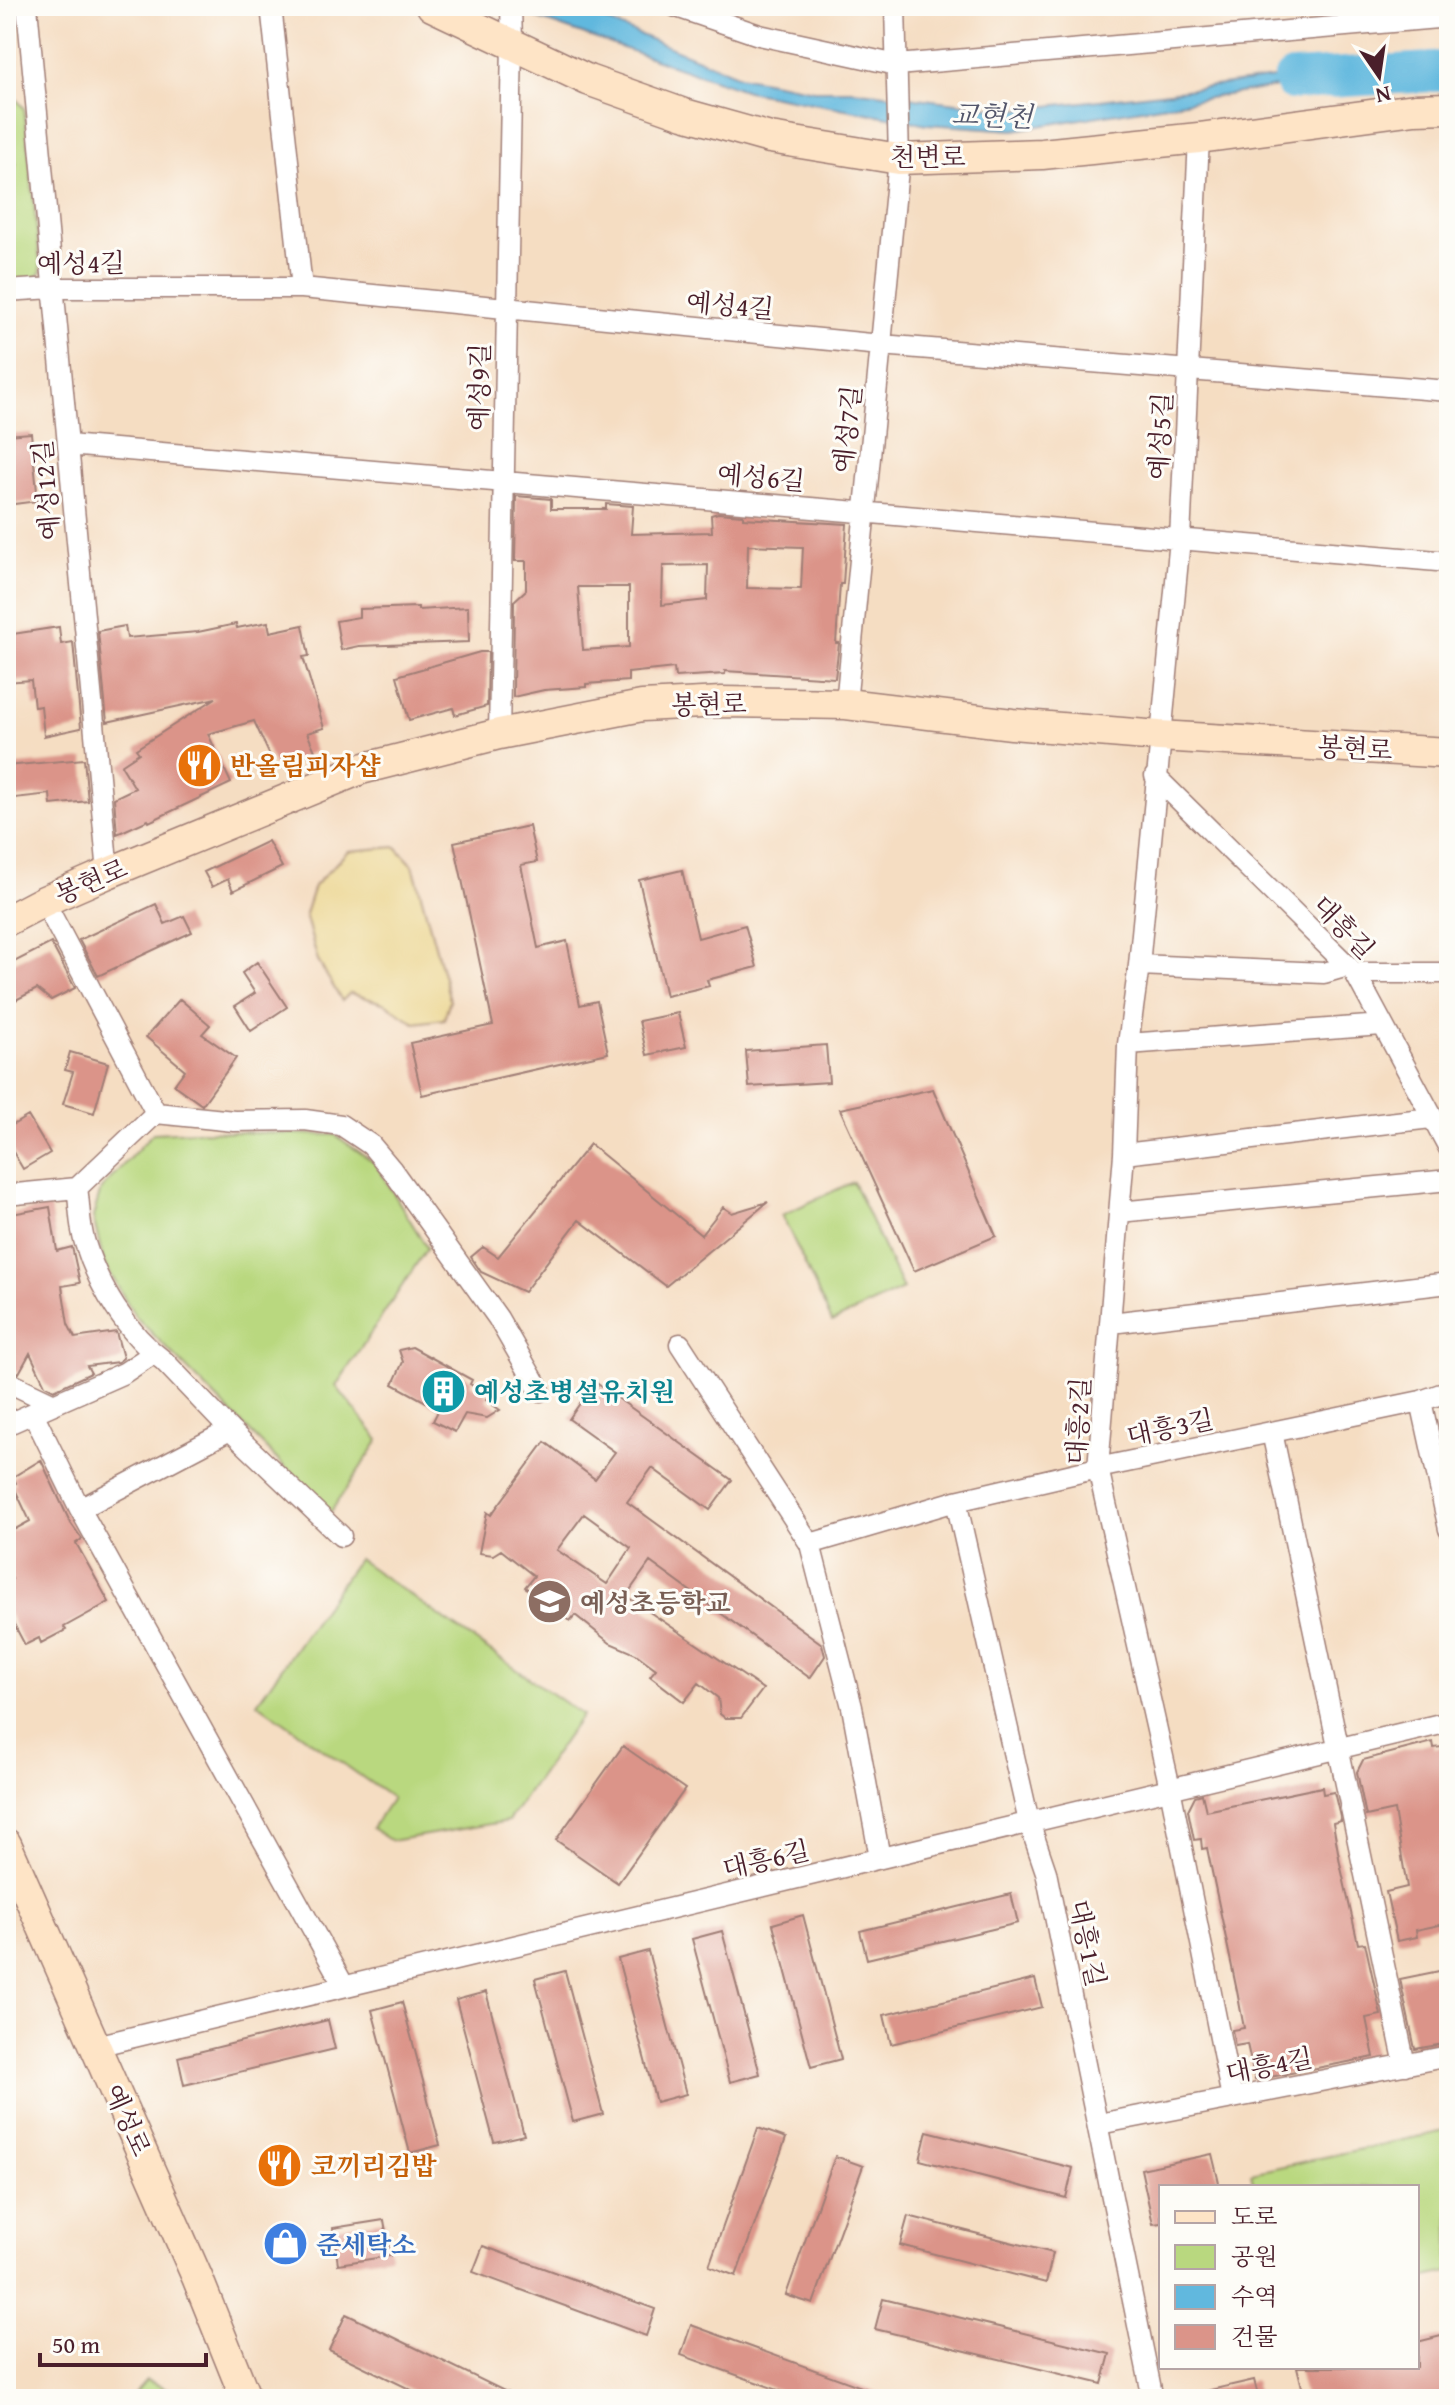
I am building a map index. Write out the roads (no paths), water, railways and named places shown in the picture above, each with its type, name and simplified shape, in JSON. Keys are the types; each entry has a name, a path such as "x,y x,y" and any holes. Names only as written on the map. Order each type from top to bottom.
{"street":[{"name":"예성12길","path":"27,6 108,873"},
{"path":"271,6 302,288"},
{"name":"천변로","path":"432,6 512,23 588,80 684,114 770,138 899,159 1042,154 1199,138 1415,109 1449,108"},
{"path":"674,6 759,35 897,65 1340,16 1449,17"},
{"name":"예성7길","path":"846,704 899,159 895,6"},
{"name":"예성9길","path":"499,734 512,23"},
{"name":"예성5길","path":"1159,736 1180,539 1199,138"},
{"name":"예성4길","path":"6,291 53,288 302,288 881,345 1449,391"},
{"name":"예성6길","path":"68,445 1449,562"},
{"name":"봉현로","path":"6,921 108,873 361,769 499,734 642,706 722,702 846,704 1012,724 1159,736 1449,753"},
{"name":"대흥2길","path":"1159,736 1139,965 1128,1044 1124,1154 1098,1468 1170,1788 1232,2098"},
{"name":"대흥길","path":"1155,776 1352,970 1449,1148"},
{"path":"44,901 156,1113"},
{"path":"1139,965 1324,973 1352,970 1449,973"},
{"path":"1128,1044 1382,1025"},
{"path":"6,1195 77,1188 156,1113 234,1121 305,1120 341,1125 371,1145 392,1170 498,1318 540,1391"},
{"path":"1124,1154 1431,1118"},
{"path":"1119,1212 1449,1180"},
{"path":"77,1188 84,1241 110,1301 154,1353 341,1536"},
{"path":"1111,1323 1449,1283"},
{"path":"680,1344 810,1544 852,1707 880,1858"},
{"path":"6,1425 124,1373 154,1353"},
{"path":"6,1381 42,1408 80,1509 344,1986"},
{"name":"대흥3길","path":"810,1544 956,1501 1098,1468 1421,1401 1449,1391"},
{"path":"1421,1401 1449,1529"},
{"path":"80,1509 230,1430"},
{"path":"1272,1432 1405,2065"},
{"name":"대흥1길","path":"956,1501 1029,1822 1046,1872 1153,2399"},
{"name":"대흥6길","path":"96,2046 1449,1722"},
{"name":"예성로","path":"6,1844 197,2277 246,2399"},
{"name":"대흥4길","path":"1099,2124 1449,2056"}],"water":[{"path":"513,6 571,6 739,76 814,90 852,90 1013,110 1428,57 1449,56 1449,69 1386,69 1014,130 927,124 747,91 539,19"}],"waterway":[{"name":"교현천","path":"1293,80 1449,71"}],"place":[{"name":"반올림피자샵","path":"199,765"},
{"name":"예성초병설유치원","path":"443,1391"},
{"name":"예성초등학교","path":"549,1602"},
{"name":"코끼리김밥","path":"280,2165"},
{"name":"준세탁소","path":"285,2244"}]}
